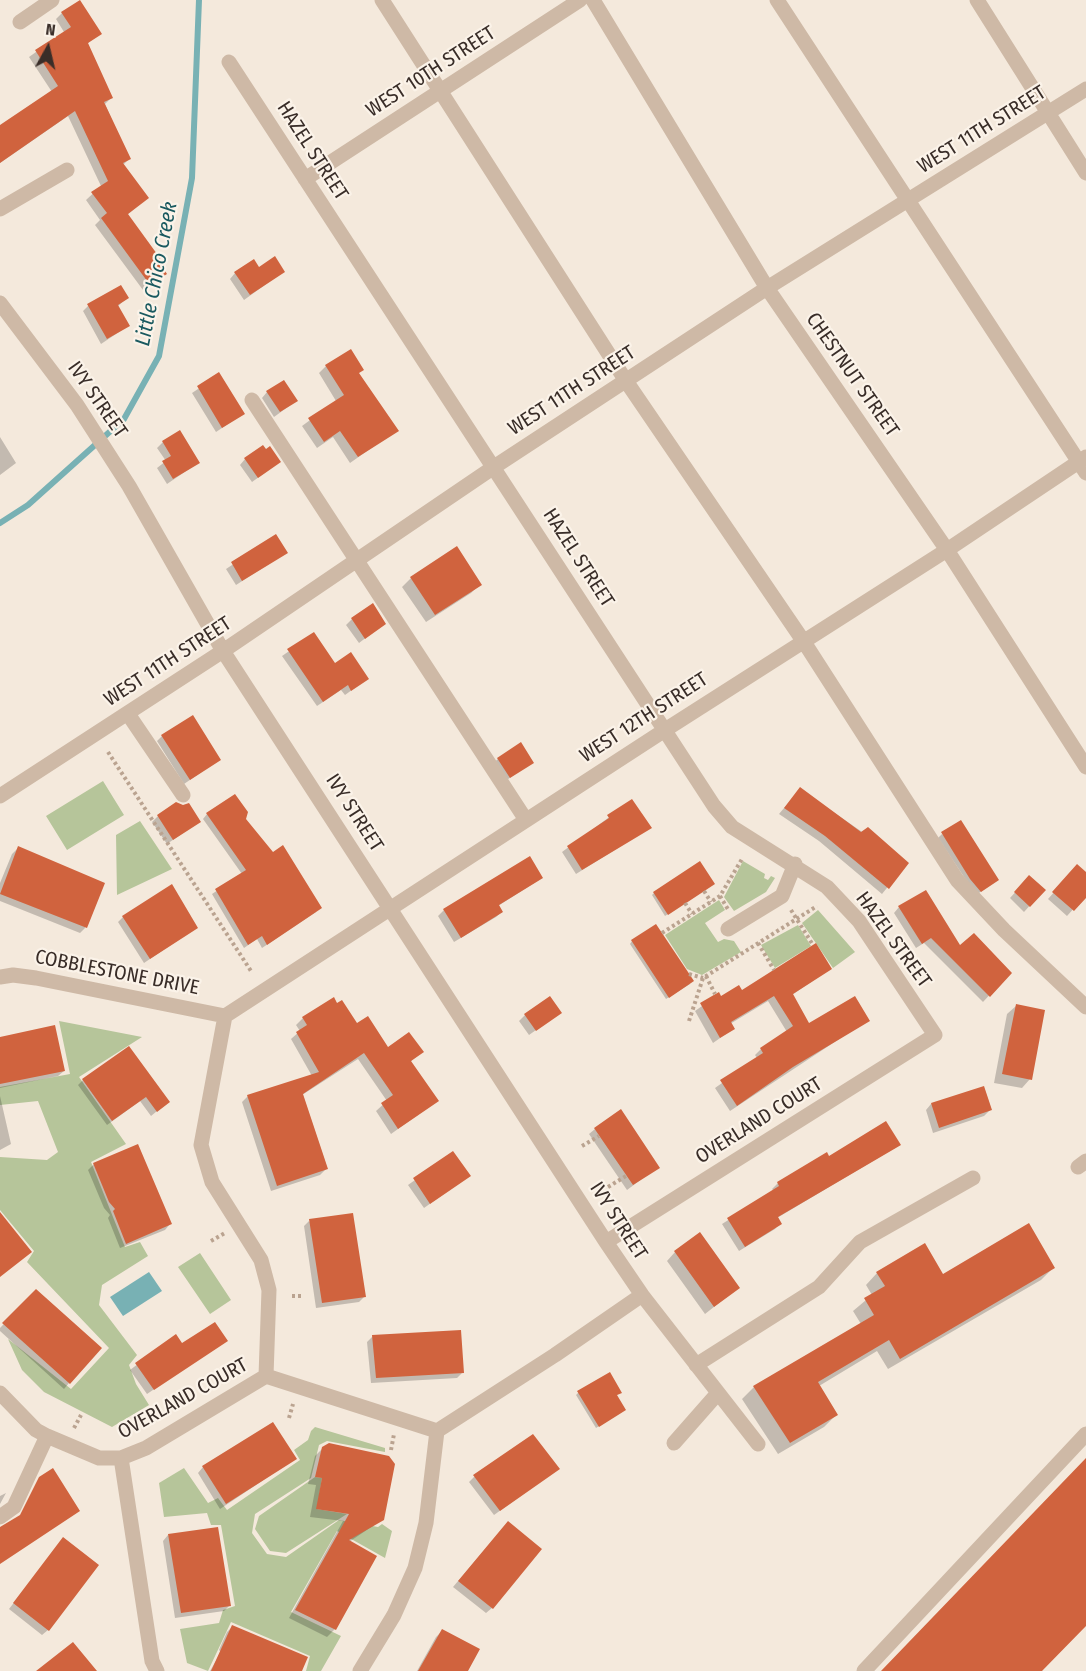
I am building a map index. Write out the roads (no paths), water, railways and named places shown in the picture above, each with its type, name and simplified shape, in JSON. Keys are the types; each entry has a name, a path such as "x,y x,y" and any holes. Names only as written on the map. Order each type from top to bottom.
{"street":[{"path":"20,21 51,0"},
{"path":"382,0 626,381 804,642 957,880 1004,930 1086,1007"},
{"name":"WEST 10TH STREET","path":"305,179 580,0"},
{"name":"CHESTNUT STREET","path":"593,0 767,288 947,550 1086,767"},
{"path":"777,0 1084,464"},
{"path":"976,0 1086,173"},
{"name":"HAZEL STREET","path":"229,62 714,806 732,827 762,848 795,864 827,887 859,921 935,1035"},
{"name":"WEST 11TH STREET","path":"0,796 128,714 494,467 767,288 1086,88"},
{"path":"0,209 67,170"},
{"name":"IVY STREET","path":"0,303 77,405 127,482 223,651 606,1242 642,1295 758,1444"},
{"path":"252,400 526,820"},
{"name":"WEST 12TH STREET","path":"225,1016 665,730 1084,464"},
{"path":"128,714 183,795"},
{"path":"728,929 782,896 795,864"},
{"name":"COBBLESTONE DRIVE","path":"0,977 13,975 36,978 225,1016"},
{"path":"225,1016 201,1145 212,1182 261,1260 268,1290 266,1376"},
{"name":"OVERLAND COURT","path":"606,1242 935,1035"},
{"path":"696,1365 819,1287 860,1242 972,1178"},
{"path":"360,1671 394,1616 415,1568 426,1523 437,1431 555,1355 642,1295"},
{"name":"OVERLAND COURT","path":"157,1671 152,1660 121,1458 156,1442 266,1376 437,1431"},
{"path":"0,1393 36,1430 47,1436 99,1458 121,1458"},
{"path":"674,1443 718,1393"},
{"path":"864,1671 1086,1434"},
{"path":"0,1517 14,1507 47,1436"}],"water":[{"path":"149,1272 162,1291 123,1316 110,1297"}],"waterway":[{"name":"Little Chico Creek","path":"0,523 28,505 124,419 159,356 192,178 199,0"}]}
